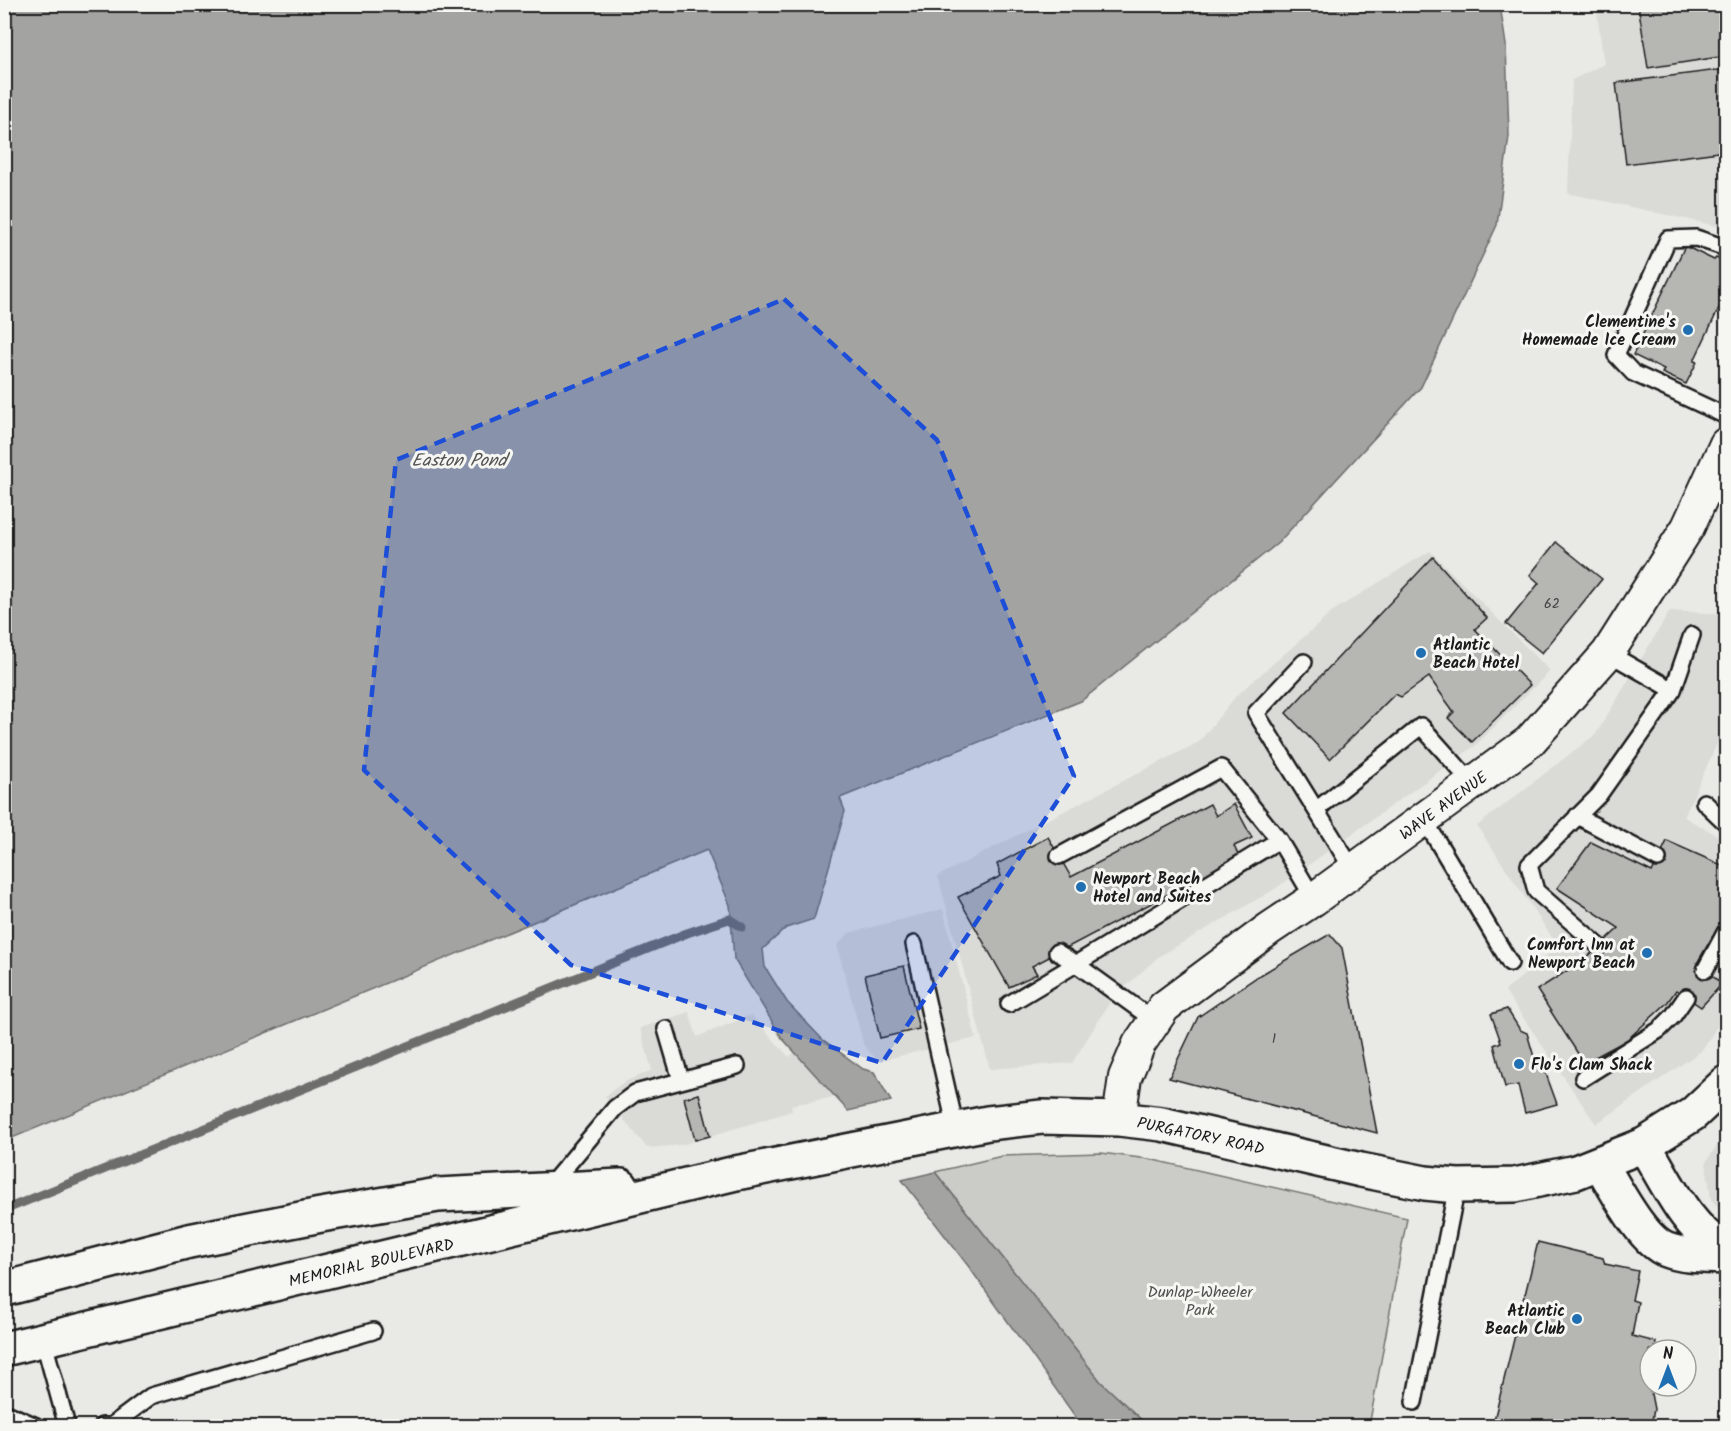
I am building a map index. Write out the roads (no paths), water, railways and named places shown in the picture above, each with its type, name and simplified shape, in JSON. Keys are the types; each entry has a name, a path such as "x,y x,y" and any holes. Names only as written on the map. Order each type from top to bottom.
{"main road":[{"name":"PURGATORY ROAD","path":"831,1155 987,1123 1042,1117 1119,1119 1162,1125 1392,1176 1457,1186 1515,1185 1546,1179 1600,1163 1644,1145 1693,1114 1726,1083"},
{"path":"1644,1145 1683,1210 1696,1227 1706,1238 1726,1250"},
{"name":"MEMORIAL BOULEVARD","path":"4,1349 736,1173 831,1155"},
{"path":"1600,1163 1642,1230 1666,1250 1698,1256 1726,1257"},
{"name":"MEMORIAL BOULEVARD","path":"4,1290 189,1240 438,1195 645,1185 736,1173"}],"street":[{"name":"WAVE AVENUE","path":"1119,1119 1125,1077 1140,1044 1164,1007 1529,742 1608,653 1688,527 1726,444"}],"lane":[{"path":"1726,248 1696,238 1668,239 1616,355 1633,373 1726,416"},
{"path":"1599,946 1536,891 1529,865 1599,795 1673,690 1692,635"},
{"path":"1608,653 1673,690"},
{"path":"1304,662 1256,713 1353,870"},
{"path":"1316,810 1421,726 1472,783"},
{"path":"1059,856 1221,768 1279,840 1314,899"},
{"path":"1704,802 1726,823"},
{"path":"1577,816 1659,859"},
{"path":"1424,819 1510,963"},
{"path":"1009,1004 1279,840"},
{"path":"1705,970 1726,932"},
{"path":"914,944 956,1129"},
{"path":"1057,952 1155,1021"},
{"path":"1583,1078 1659,1030 1668,1011 1686,997"},
{"path":"666,1029 681,1080"},
{"path":"546,1190 615,1108 635,1093 737,1066"},
{"path":"1414,1402 1457,1186"},
{"path":"102,1426 111,1426 151,1396 373,1331"},
{"path":"43,1339 67,1426"},
{"path":"4,1412 36,1426"}],"water":[{"name":"Easton Pond","path":"5,4 1500,5 1506,45 1509,136 1497,225 1421,387 1278,543 1081,701 840,798 845,811 814,919 786,928 763,949 765,967 787,1002 822,1039 863,1069 874,1072 891,1101 848,1111 782,1038 734,959 730,905 707,850 5,1141"},
{"path":"935,1172 1101,1382 1148,1426 1082,1426 969,1267 902,1180"}],"waterway":[{"path":"4,1210 687,933 729,919 742,927"}],"place":[{"name":"Clementine's Homemade Ice Cream","path":"1688,330"},
{"name":"Atlantic Beach Hotel","path":"1421,653"},
{"name":"Newport Beach Hotel and Suites","path":"1081,887"},
{"name":"Comfort Inn at Newport Beach","path":"1647,953"},
{"name":"Flo's Clam Shack","path":"1519,1064"},
{"name":"Atlantic Beach Club","path":"1577,1319"}],"park label":[{"name":"Dunlap-Wheeler Park","path":"1200,1300"}]}
